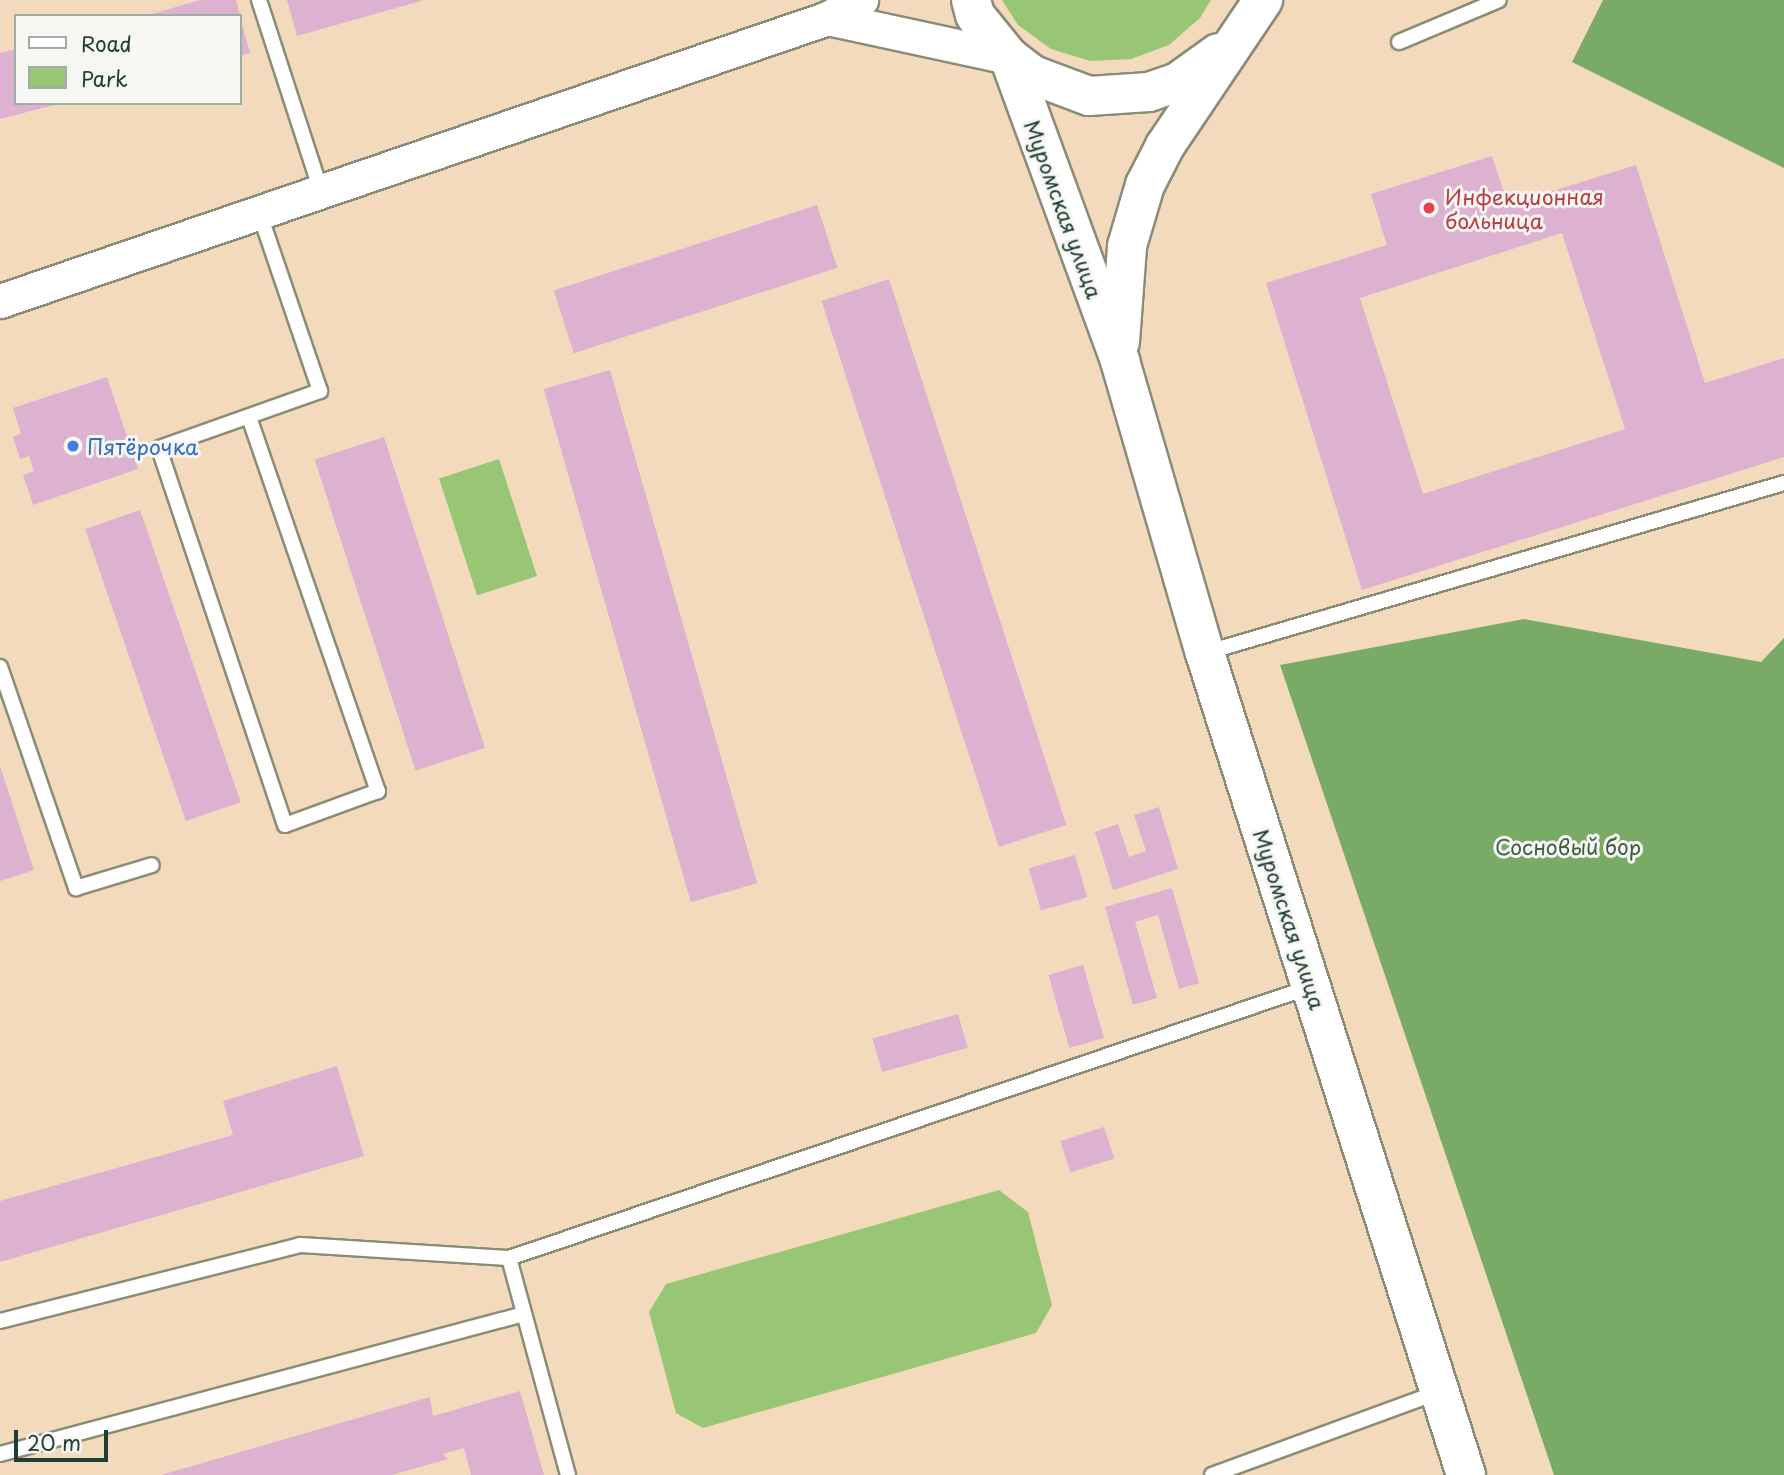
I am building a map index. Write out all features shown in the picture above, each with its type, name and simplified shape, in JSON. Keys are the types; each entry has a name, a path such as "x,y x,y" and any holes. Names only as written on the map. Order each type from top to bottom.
{"main road":[{"path":"971,0 975,15 1009,57 1060,88 1120,97 1149,92 1195,72 1226,47 1254,7"},
{"name":"Муромская улица","path":"1120,361 1124,268 1133,217 1165,146 1254,7"},
{"name":"Муромская улица","path":"1009,57 1120,361 1205,653 1466,1475"}],"street":[{"path":"0,301 828,18 861,0"},
{"path":"828,18 1009,57"}],"lane":[{"path":"259,0 321,191"},
{"path":"1399,43 1499,0"},
{"path":"249,417 378,791 285,825 159,448 320,391 259,212"},
{"path":"1205,653 1784,483"},
{"path":"0,667 76,888 152,865"},
{"path":"0,1321 300,1245 509,1258 1311,986"},
{"path":"509,1258 568,1475"},
{"path":"0,1454 524,1314"},
{"path":"1212,1475 1440,1392"}],"green space":[{"path":"1002,0 1211,0 1200,18 1169,45 1131,59 1090,61 1051,49 1018,25"},
{"path":"1603,0 1784,0 1784,168 1572,62"},
{"path":"499,459 537,576 477,595 439,478"},
{"name":"Сосновый бор","path":"1524,619 1761,662 1784,638 1784,1475 1554,1475 1280,665"},
{"path":"999,1190 1028,1212 1052,1305 1036,1333 703,1428 676,1413 649,1312 666,1284"}],"building":[{"path":"200,0 236,0 240,14 152,14"},
{"path":"287,0 421,0 421,1 297,36"},
{"path":"242,24 250,53 242,55"},
{"path":"14,50 14,105 54,105 0,119 0,53"},
{"path":"1492,156 1508,205 1636,165 1705,383 1784,358 1784,457 1362,590 1266,283 1387,245 1371,194","holes":["1562,233 1625,429 1423,494 1360,298"]},
{"path":"817,205 837,268 574,353 554,291"},
{"path":"889,279 1066,825 999,847 821,301"},
{"path":"610,370 757,883 691,902 544,389"},
{"name":"Пятёрочка","path":"107,377 138,469 33,505 23,475 34,471 29,456 20,459 13,437 21,434 13,408"},
{"path":"384,437 485,748 416,771 315,460"},
{"path":"140,510 241,802 186,821 85,529"},
{"path":"0,766 34,870 0,881"},
{"path":"1159,807 1178,869 1113,890 1095,832 1118,824 1129,857 1146,851 1134,815"},
{"path":"1075,855 1087,897 1041,911 1029,868"},
{"path":"1172,888 1199,983 1179,989 1158,915 1135,922 1157,998 1133,1005 1105,907"},
{"path":"1083,965 1104,1038 1069,1048 1048,975"},
{"path":"958,1014 968,1048 882,1072 872,1039"},
{"path":"337,1066 364,1156 0,1262 0,1201 233,1135 223,1101"},
{"path":"1104,1127 1114,1158 1070,1173 1060,1141"},
{"path":"520,1391 544,1475 471,1475 464,1448 443,1454 448,1459 392,1475 161,1475 430,1397 433,1416"}],"place":[{"name":"Инфекционная больница","path":"1429,208"},
{"name":"Пятёрочка","path":"73,446"}]}
